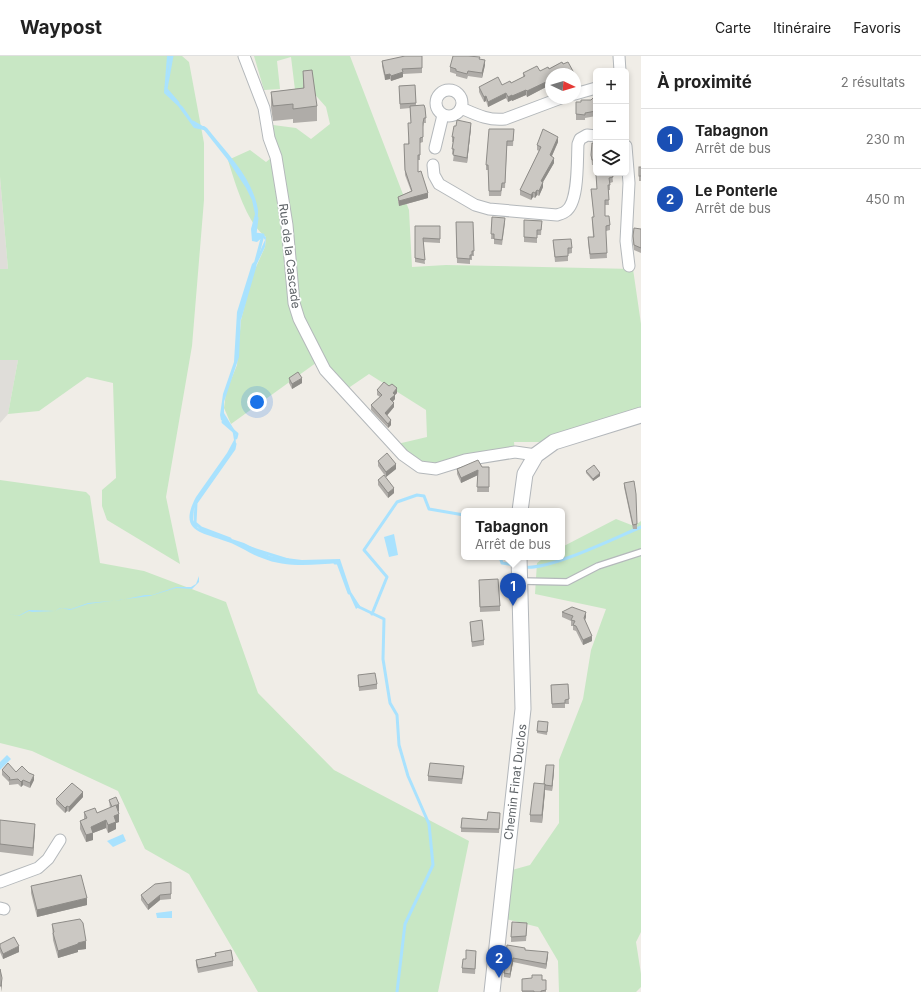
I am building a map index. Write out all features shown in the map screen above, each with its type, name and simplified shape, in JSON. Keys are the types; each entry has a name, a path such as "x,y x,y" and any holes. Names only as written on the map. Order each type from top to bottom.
{"main road":[{"path":"520,508 524,474 536,455 554,442 641,415"},
{"name":"Chemin Finat Duclos","path":"492,992 523,709 519,570"}],"street":[{"name":"Rue de la Cascade","path":"244,56 264,108 269,138 276,157 287,225 294,303 299,319 325,370 403,455 420,467 436,469 465,460 515,452 536,455"},
{"path":"619,56 620,68"},
{"path":"581,92 593,89"},
{"path":"448,90 456,92 461,99 461,108 451,116 443,115 437,109 436,101 440,93 448,90"},
{"path":"461,108 485,118 495,120 504,119 545,104"},
{"path":"435,148 443,115"},
{"path":"433,165 434,175 439,184 475,205 489,209 557,214 566,211 572,204 575,192 578,144 580,139 587,135 593,136"},
{"path":"628,176 626,241 629,266"},
{"path":"0,882 38,868 48,859 60,840"}],"lane":[{"path":"519,570 567,582 598,566 641,552"}],"shaded area":[{"path":"0,177 8,269 0,269"},
{"path":"0,360 18,360 8,414 0,423"}],"green space":[{"path":"0,56 182,56 189,62 204,143 204,200 192,346 166,497 180,564 107,520 102,506 102,490 116,478 113,383 87,377 39,411 8,414 18,360 0,360 0,269 8,269 0,177"},
{"path":"254,56 350,56 409,210 412,267 446,265 633,269 641,324 641,415 554,442 514,442 515,452 420,467 393,445 427,437 426,410 369,374 344,391 320,360 231,424 224,408 226,392 237,365 241,320 252,276 265,247 266,237 259,231 247,213 228,160 250,150 266,162 275,155 273,125 296,128 311,139 330,124 326,107 311,90 295,90 291,57 277,61 280,89 264,90"},
{"path":"0,480 86,492 90,496 100,563 144,571 226,602 258,693 334,770 469,841 438,992 258,992 189,874 145,849 118,791 32,751 0,743"},
{"path":"616,519 634,526 641,521 641,932 636,942 641,974 641,987 636,992 559,992 558,961 538,927 506,919 512,870 530,865 559,823 559,760 583,699 591,650 606,609 535,594 537,563 541,560 565,560 565,545"}],"water":[{"path":"167,56 171,56 166,91 183,107 196,126 204,126 207,128 245,176 251,187 258,210 255,234 266,237 265,247 254,270 241,315 239,357 224,402 224,413 235,431 236,445 198,501 194,509 193,520 198,528 244,543 270,556 302,560 340,559 351,592 360,606 356,609 338,563 290,565 271,561 202,533 191,524 189,518 196,497 227,453 234,440 232,428 221,420 220,415 223,394 234,362 237,312 252,264 256,260 265,240 263,237 257,242 252,241 251,229 255,214 252,200 227,159 204,130 194,128 178,106 164,93"},
{"path":"394,534 398,555 389,557 384,537"},
{"path":"199,576 199,582 192,589 176,588 150,596 124,599 152,595 176,587 191,587 196,584"},
{"path":"114,601 88,604 70,610 62,608 71,609 88,603"},
{"path":"29,610 55,611 29,611 18,616"},
{"path":"7,755 11,759 0,770 0,762"},
{"path":"123,834 126,841 113,847 107,841"},
{"path":"172,911 172,918 157,918 156,913"}],"building":[{"path":"405,56 422,56 422,68 402,69 403,72 391,76 390,74 385,75 382,61"},
{"path":"453,56 480,57 479,59 485,60 482,73 468,71 467,74 456,71 456,69 450,67"},
{"path":"562,62 563,64 568,62 571,68 551,68"},
{"path":"537,66 540,71 545,68 545,82 512,96 508,97 506,93 488,102 486,96 484,97 479,87 498,77 502,85 510,81 511,83 525,76 523,73"},
{"path":"312,70 317,106 293,109 293,104 273,106 271,92 304,88 303,71"},
{"path":"415,85 416,103 400,104 399,86"},
{"path":"593,98 593,112 585,113 585,115 576,114 576,104 581,104 581,100 591,100"},
{"path":"424,105 426,118 424,118 423,123 423,137 420,138 418,172 421,171 428,193 399,201 398,197 412,191 405,170 404,144 409,144 408,123 411,123 410,106"},
{"path":"457,120 471,123 467,158 453,155 454,149 452,149 454,137 452,137"},
{"path":"489,129 514,129 513,141 507,141 505,183 502,183 501,191 489,191 488,165 486,165"},
{"path":"543,129 558,137 550,155 554,158 541,181 543,182 539,191 537,190 535,193 533,192 531,195 520,190 541,147 537,145"},
{"path":"592,143 593,160 591,155"},
{"path":"639,167 641,167 641,176 639,176"},
{"path":"596,176 613,176 609,178 609,200 605,200 605,216 609,216 610,225 606,226 607,253 590,254 588,237 594,237 592,217 594,217 591,189 597,189"},
{"path":"492,217 505,218 502,240 494,239 494,234 491,234"},
{"path":"524,220 542,221 541,230 537,230 537,238 524,237"},
{"path":"456,222 473,222 474,251 472,251 472,255 470,255 470,259 457,258"},
{"path":"415,226 440,226 440,239 423,238 425,260 415,258"},
{"path":"634,228 641,229 641,248 634,245"},
{"path":"571,239 572,248 568,248 568,256 555,257 553,240"},
{"path":"298,372 302,378 292,384 289,378"},
{"path":"384,382 389,386 392,384 397,388 393,393 395,395 390,399 394,403 385,413 391,420 388,424 371,405 382,395 377,390"},
{"path":"387,453 396,464 386,472 378,461"},
{"path":"478,460 482,467 489,467 489,487 477,487 478,470 461,478 457,469"},
{"path":"594,465 600,473 593,479 586,471"},
{"path":"384,475 394,488 388,493 378,480"},
{"path":"634,481 637,524 633,525 624,483"},
{"path":"498,579 500,606 480,607 479,580"},
{"path":"572,607 586,612 584,618 592,636 583,640 576,626 573,625 575,621 571,620 573,616 562,612"},
{"path":"482,620 484,640 472,642 470,622"},
{"path":"375,673 377,684 359,687 358,675"},
{"path":"568,684 569,699 565,700 565,703 552,704 551,685"},
{"path":"538,721 548,722 547,732 537,731"},
{"path":"8,763 16,772 22,766 29,773 34,775 30,783 23,780 21,782 18,779 9,780 10,778 2,770"},
{"path":"430,763 464,766 462,779 428,776"},
{"path":"546,765 554,765 552,786 544,784"},
{"path":"72,783 83,792 69,807 67,806 65,808 56,799"},
{"path":"534,783 545,784 542,815 530,815"},
{"path":"116,797 119,804 112,807 109,800"},
{"path":"116,805 119,814 114,816 116,822 108,825 106,820 91,827 93,833 86,835 80,821 87,818 84,812 95,808 97,813"},
{"path":"488,812 500,813 499,829 461,828 462,818 487,820"},
{"path":"0,820 35,824 33,848 0,844"},
{"path":"81,875 87,898 37,910 31,886"},
{"path":"171,882 171,894 160,895 148,905 141,895 155,884"},
{"path":"80,919 83,923 86,941 58,951 52,924"},
{"path":"512,922 527,923 526,936 511,937"},
{"path":"14,937 19,946 3,954 0,944"},
{"path":"507,945 525,948 525,950 548,952 546,964 513,958 510,974 504,973"},
{"path":"231,950 233,961 198,968 196,960 216,956 215,953"},
{"path":"466,950 476,951 475,969 462,968 463,959 466,959"},
{"path":"0,969 2,978 1,986 0,986"},
{"path":"532,975 542,975 542,980 546,980 546,990 541,992 522,991 522,979 532,978"}],"waterway":[{"path":"172,56 166,89 178,103"},
{"path":"193,122 205,129"},
{"path":"256,261 263,235 255,234 257,218"},
{"path":"240,318 255,266"},
{"path":"223,422 237,434 236,438"},
{"path":"230,539 201,528 195,523 196,503 234,449 235,444"},
{"path":"372,614 387,577 364,550 397,502 417,495 424,496 429,509 461,514"},
{"path":"565,559 641,527"},
{"path":"250,548 288,560"},
{"path":"501,560 502,563 515,565"},
{"path":"524,567 535,567 562,560"},
{"path":"335,563 338,563 349,593"},
{"path":"356,604 359,607 384,619 383,659 390,703 397,715 399,745 408,776 429,824 433,865 405,924 397,992"}],"place":[{"name":"Tabagnon","path":"513,606"},
{"name":"Le Ponterle","path":"499,978"}]}
